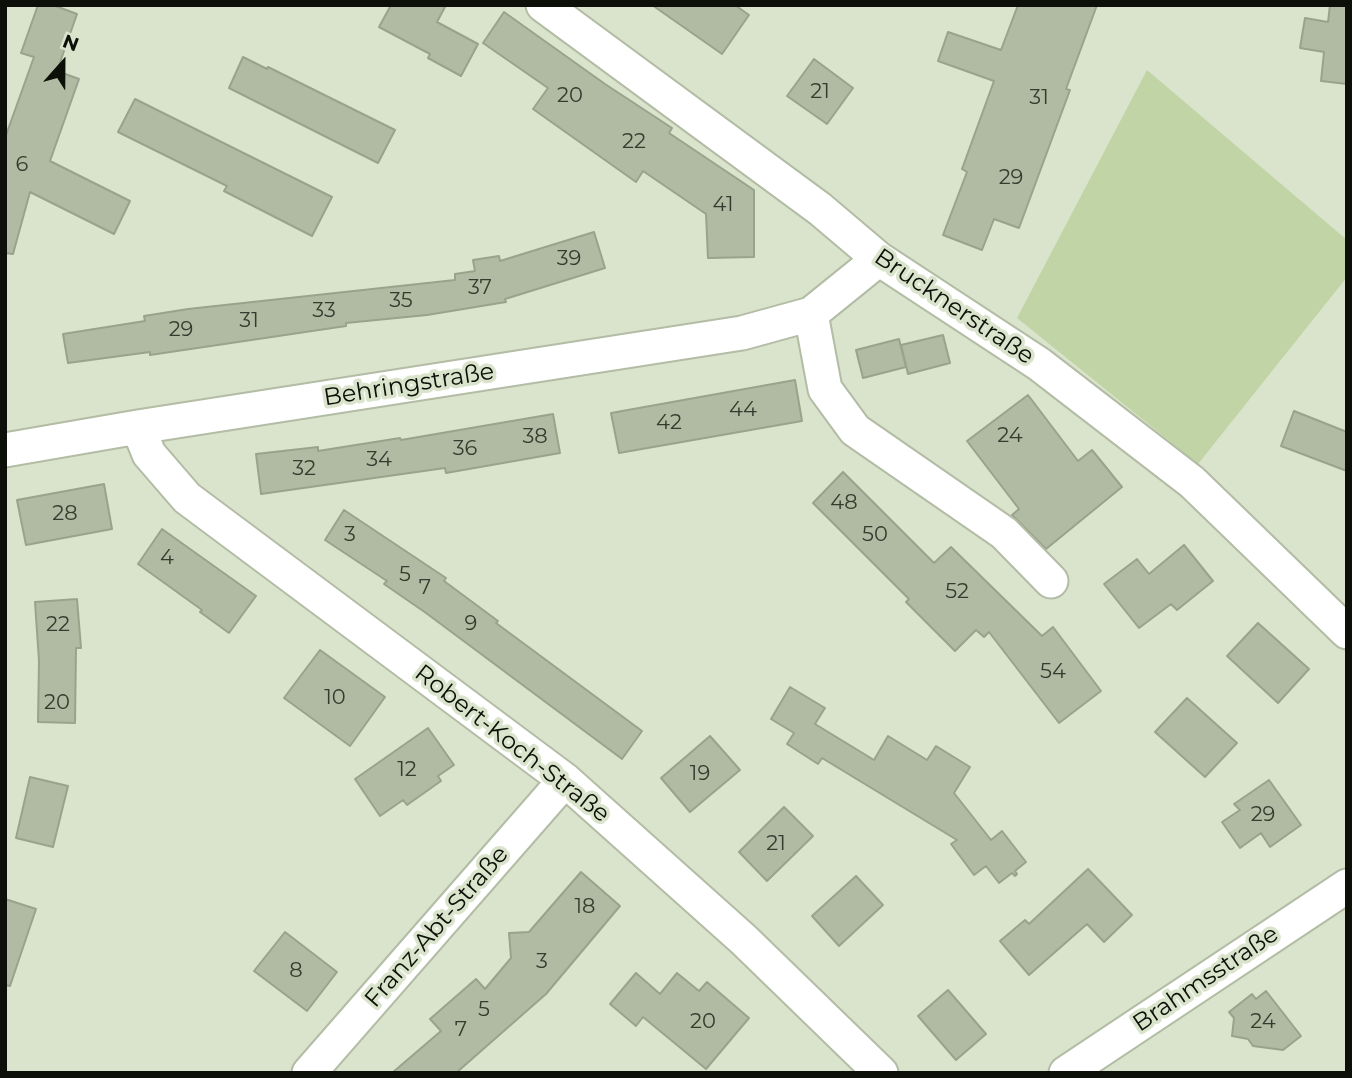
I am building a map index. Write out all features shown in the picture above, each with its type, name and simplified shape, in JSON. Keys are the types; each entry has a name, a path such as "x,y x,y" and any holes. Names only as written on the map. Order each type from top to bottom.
{"street":[{"name":"Brucknerstraße","path":"543,5 820,209 879,259 1039,364 1192,482 1347,632"},
{"name":"Behringstraße","path":"5,450 743,333 811,314 879,259"},
{"path":"811,314 825,389 855,430 1004,533 1051,580"},
{"name":"Robert-Koch-Straße","path":"138,427 149,454 187,498 565,780 744,940 881,1073"},
{"name":"Franz-Abt-Straße","path":"309,1073 565,780"},
{"name":"Brahmsstraße","path":"1066,1073 1347,886"}],"green space":[{"path":"1147,70 1347,240 1347,277 1198,464 1017,318"}],"building":[{"path":"38,5 53,5 77,14 57,71 79,79 50,161 130,201 114,234 30,192 13,254 5,253 5,138 34,57 21,53"},
{"path":"391,5 446,5 437,22 478,44 461,76 428,58 430,54 379,27"},
{"path":"652,5 735,5 749,15 722,54"},
{"path":"1018,5 1097,5 1066,89 1070,90 1019,228 994,219 982,250 943,235 967,172 962,169 994,81 938,61 948,32 1001,50"},
{"path":"1330,5 1347,5 1347,84 1321,81 1324,52 1300,48 1305,18 1328,22"},
{"path":"504,12 672,128 669,133 754,190 754,257 708,258 706,214 643,171 636,182 533,109 548,88 483,43"},
{"path":"243,57 395,130 378,163 229,88"},
{"path":"814,59 853,88 827,124 787,96"},
{"path":"135,99 332,197 312,236 224,191 227,186 118,132"},
{"path":"594,232 605,268 505,299 506,302 427,315 346,323 346,326 150,355 150,352 68,363 63,334 145,321 144,316 188,309 455,280 455,274 475,271 473,260 499,256 500,261"},
{"path":"943,335 950,363 908,374 901,345"},
{"path":"899,339 906,367 863,378 856,350"},
{"path":"795,380 802,421 619,453 611,413"},
{"path":"1028,395 1078,461 1092,450 1122,487 1046,549 1012,515 1019,509 967,441"},
{"path":"1294,411 1347,432 1347,471 1281,446"},
{"path":"553,414 560,453 446,473 445,468 261,494 256,454 318,447 318,451 400,438 401,440"},
{"path":"843,472 934,563 951,547 1042,636 1053,627 1101,691 1059,723 989,632 984,637 976,630 955,651 906,602 909,599 813,503"},
{"path":"104,484 112,529 26,545 17,500"},
{"path":"344,510 446,578 444,581 498,621 496,623 642,731 622,759 384,584 387,581 325,540"},
{"path":"162,529 256,596 229,633 138,564"},
{"path":"1184,545 1213,581 1177,610 1171,604 1139,628 1104,584 1137,559 1149,574"},
{"path":"77,599 81,648 76,648 75,723 38,722 39,661 35,602"},
{"path":"1258,623 1309,669 1278,703 1227,656"},
{"path":"320,650 385,697 350,746 284,698"},
{"path":"790,687 825,708 815,724 874,760 888,736 927,760 936,746 970,767 954,793 991,840 1002,831 1026,862 1015,871 1017,874 1015,876 1012,873 999,883 986,866 974,875 951,844 957,840 822,758 818,764 787,744 794,733 771,719"},
{"path":"1187,698 1237,743 1205,777 1155,732"},
{"path":"428,728 454,765 438,776 441,781 407,805 403,800 380,816 355,779"},
{"path":"710,736 740,770 690,812 661,778"},
{"path":"30,777 68,786 53,847 16,838"},
{"path":"1269,780 1301,825 1270,847 1261,833 1240,848 1222,822 1240,810 1234,804"},
{"path":"784,807 813,836 767,881 739,852"},
{"path":"1088,869 1132,915 1104,942 1087,924 1029,975 1000,941 1025,920 1029,924"},
{"path":"581,872 620,906 546,994 456,1073 392,1073 441,1031 430,1019 476,979 485,989 511,958 509,933 529,932"},
{"path":"856,876 883,905 839,946 812,916"},
{"path":"5,899 36,909 10,986 5,985"},
{"path":"285,932 337,972 307,1011 254,971"},
{"path":"636,973 660,994 677,973 699,991 707,982 749,1018 706,1069 643,1017 636,1026 610,1004"},
{"path":"948,990 986,1034 956,1060 918,1016"},
{"path":"1266,991 1301,1036 1283,1050 1253,1046 1248,1039 1232,1036 1234,1018 1229,1012 1252,994 1256,999"}]}
